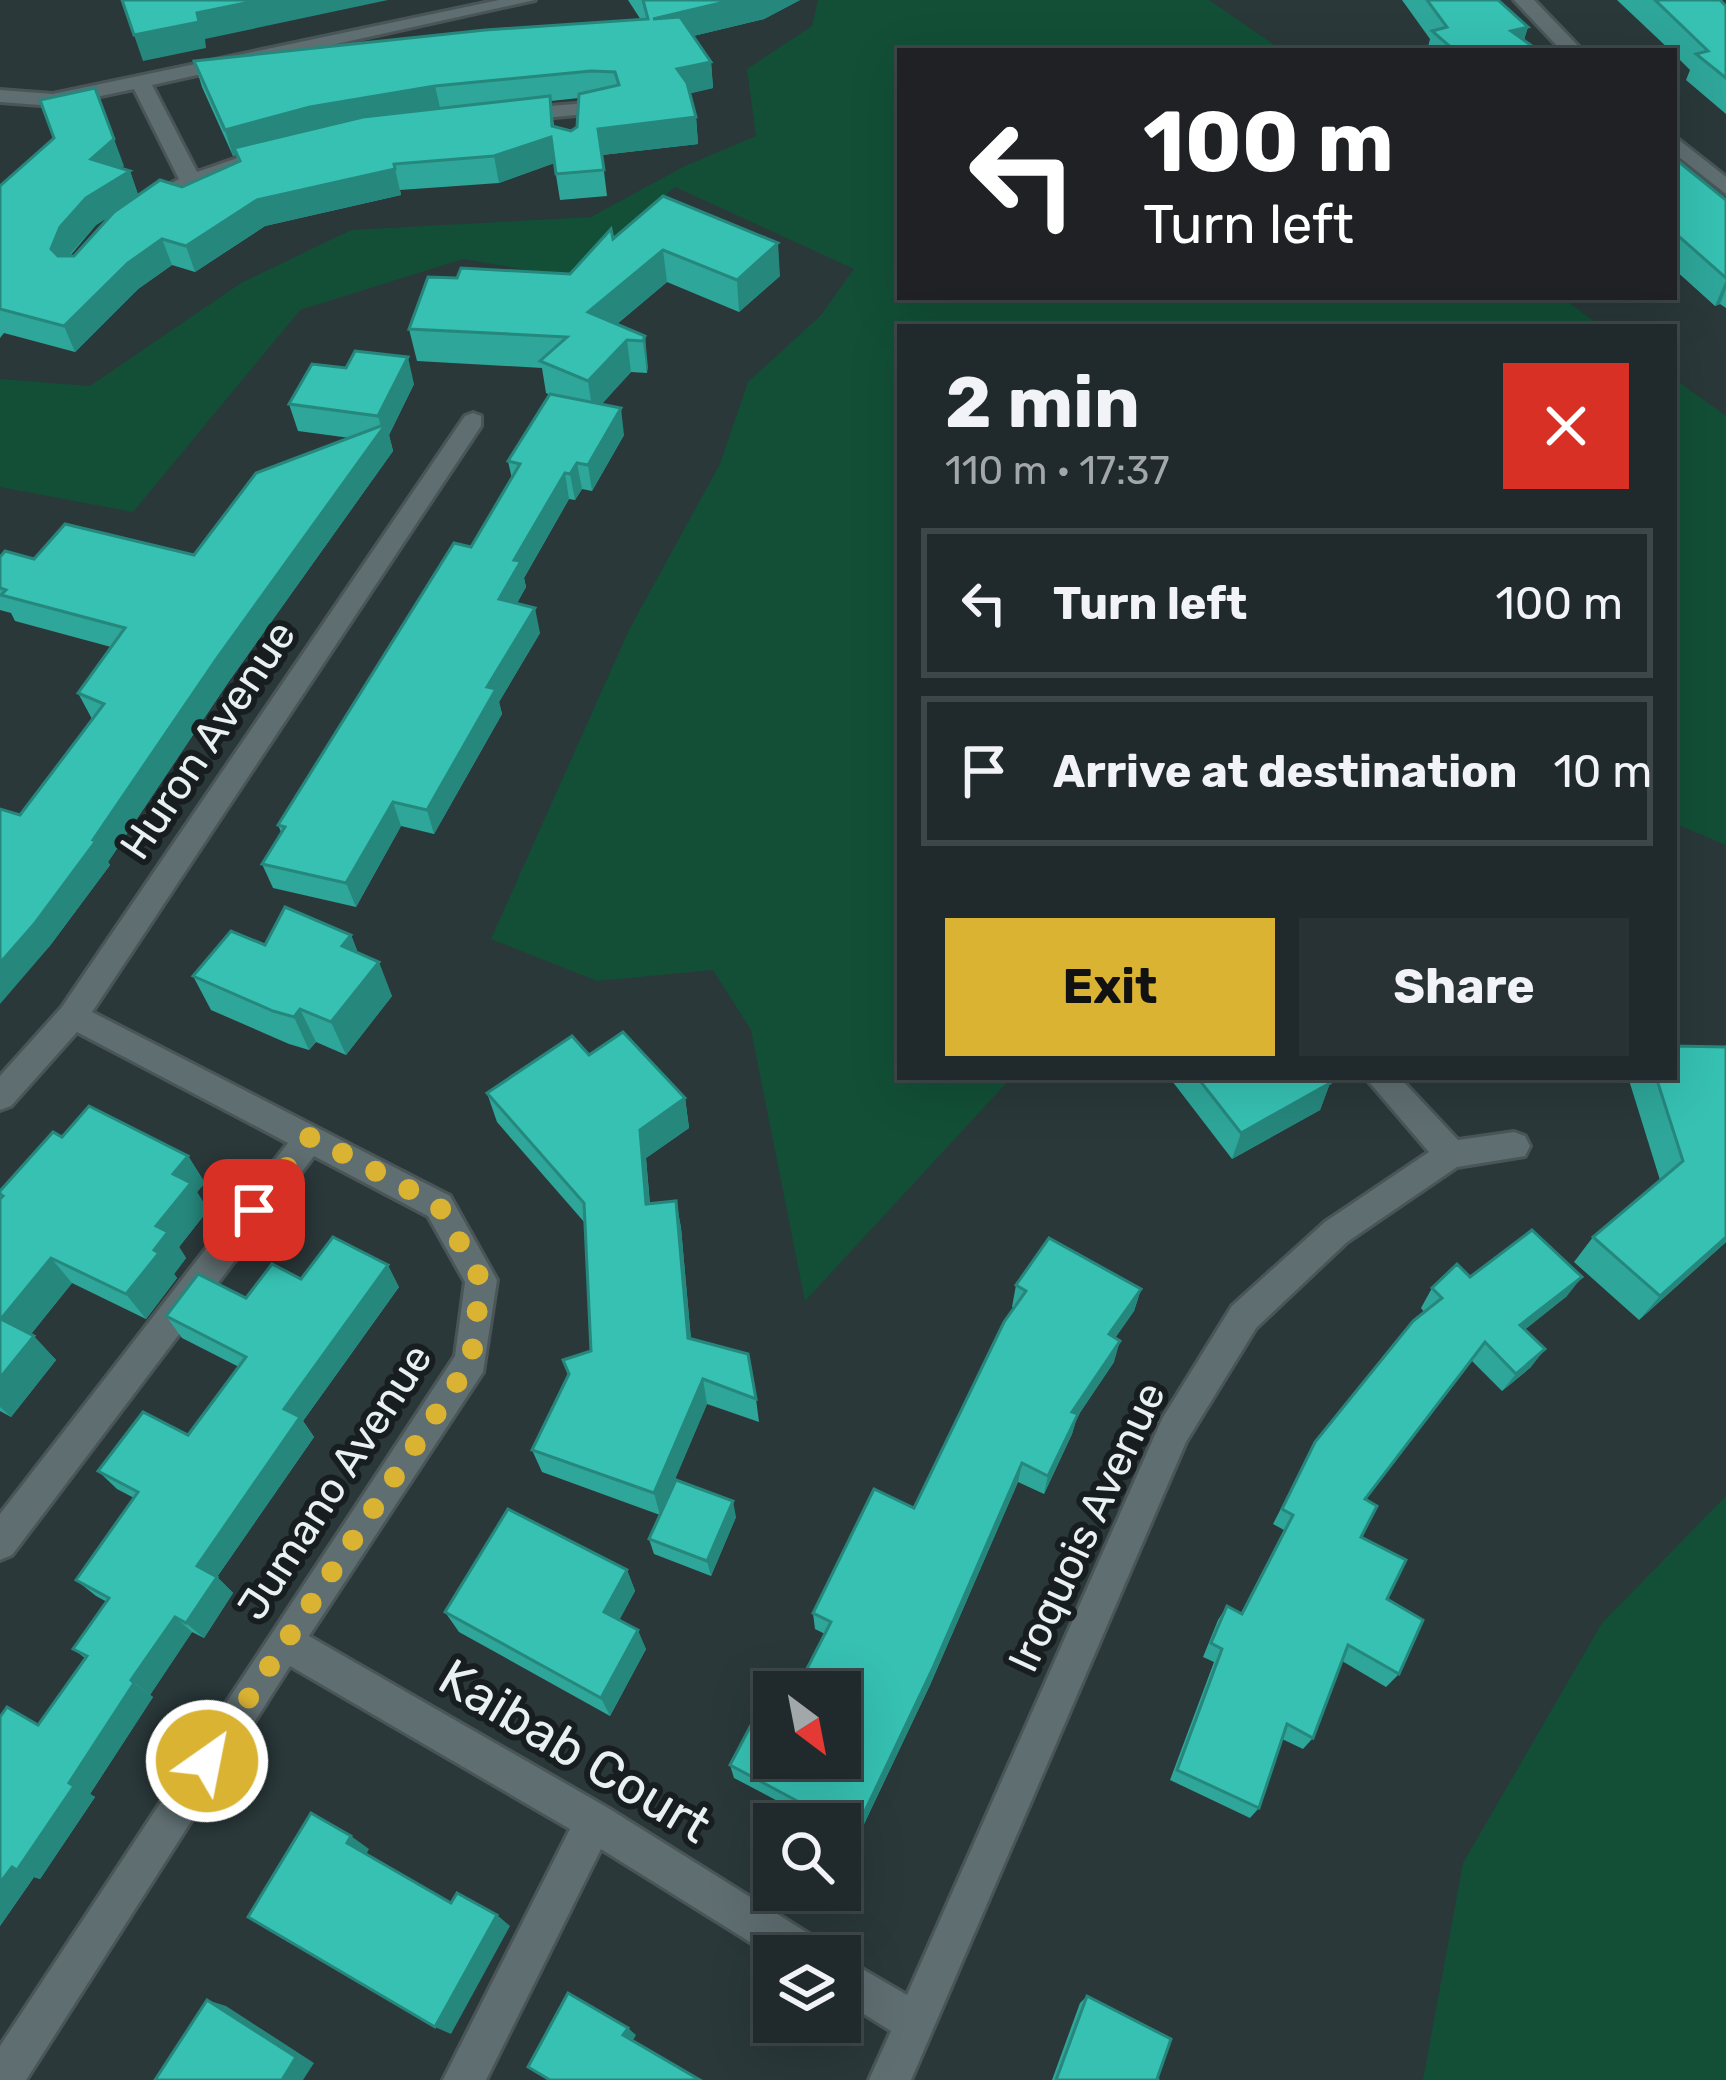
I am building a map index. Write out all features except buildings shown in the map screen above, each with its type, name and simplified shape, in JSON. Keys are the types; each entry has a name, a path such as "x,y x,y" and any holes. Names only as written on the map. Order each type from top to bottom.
{"street":[{"path":"0,96 53,100 526,0"},
{"path":"1523,0 1570,48"},
{"path":"141,83 191,181"},
{"path":"481,118 568,120 610,107"},
{"path":"1677,145 1726,188"},
{"path":"122,219 191,181 284,151"},
{"name":"Huron Avenue","path":"0,1097 73,1016 473,421"},
{"name":"Jumano Avenue","path":"2,2080 471,1361 481,1280 439,1206 73,1016"},
{"path":"1383,1080 1450,1154"},
{"path":"0,1543 311,1136"},
{"name":"Iroquois Avenue","path":"890,2080 1174,1431 1244,1317 1336,1232 1450,1154 1514,1146"},
{"name":"Kaibab Court","path":"284,1642 594,1822 774,1935"},
{"path":"464,2080 594,1822"},
{"path":"861,1989 914,2023"}],"green space":[{"path":"818,0 1209,0 1279,48 897,48 897,300 1565,300 1598,324 897,324 897,1080 1009,1080 805,1301 751,1030 713,970 597,981 491,939 629,630 720,464 748,382 821,315 854,269 675,187 573,278 463,259 300,310 133,512 0,487 0,379 90,386 241,283 351,230 591,217 685,166 756,136 747,69 812,26"},
{"path":"1677,381 1726,416 1726,845 1677,824"},
{"path":"1726,1496 1726,2080 1423,2080 1463,1863 1602,1623"}],"route":[{"path":"207,1761 471,1361 481,1280 439,1206 311,1136 254,1210"}]}
